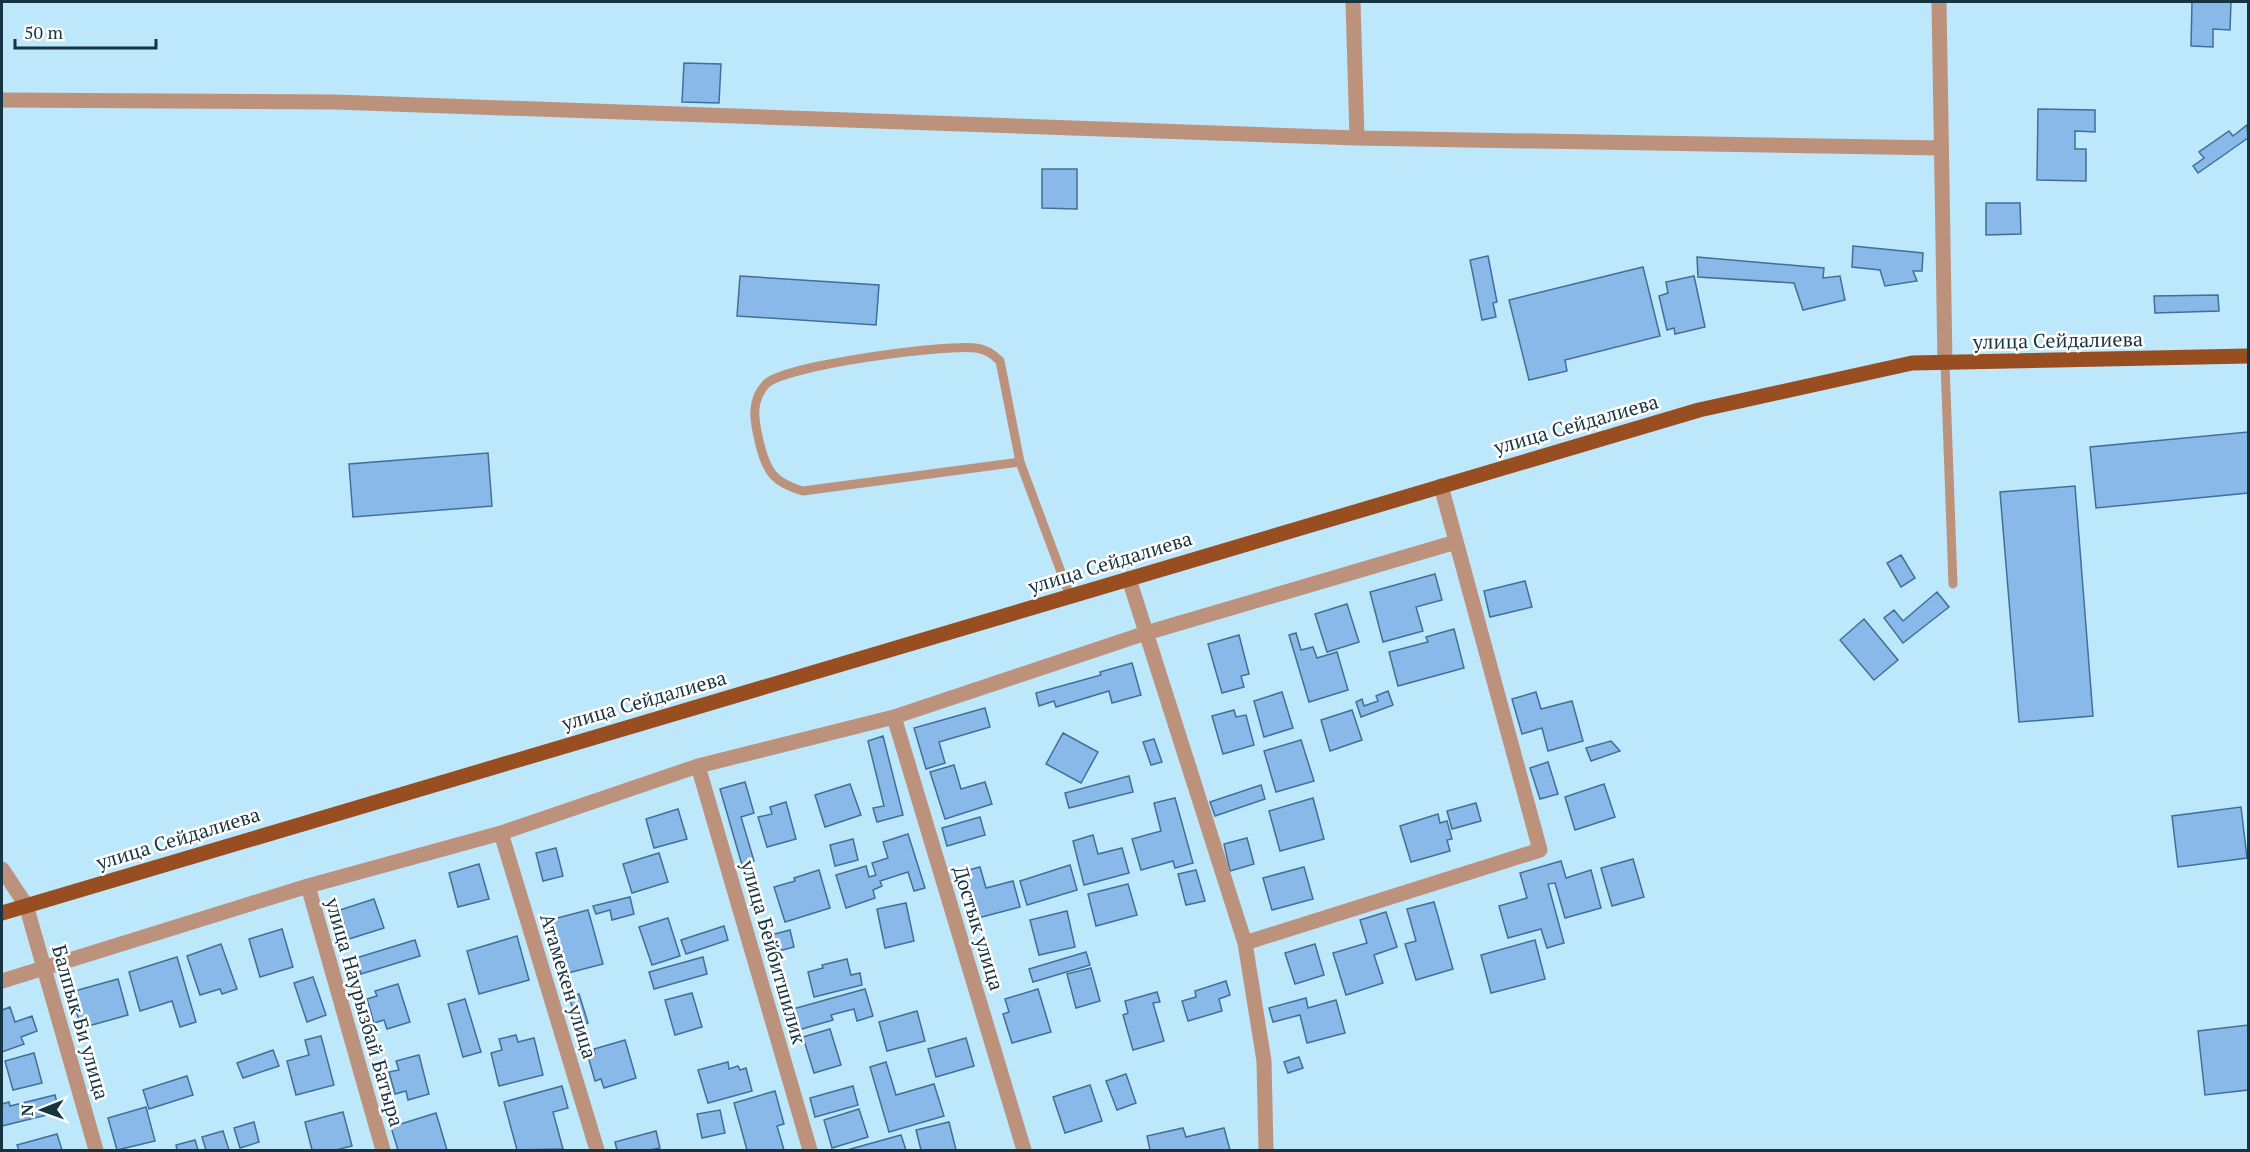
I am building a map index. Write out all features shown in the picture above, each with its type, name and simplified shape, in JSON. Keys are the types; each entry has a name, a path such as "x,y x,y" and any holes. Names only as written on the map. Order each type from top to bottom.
{"main road":[{"name":"улица Сейдалиева","path":"2,913 1699,410 1911,363 2248,356"}],"street":[{"path":"1353,2 1357,138"},
{"path":"1939,2 1945,363"},
{"path":"2,100 335,102 1357,138 1941,148"},
{"path":"1245,943 1540,850 1441,486"},
{"path":"2,981 308,886 501,833 698,766 894,717 1146,633 1456,542"},
{"path":"1129,579 1245,943 1264,1061 1266,1150"},
{"name":"Достык улица","path":"894,717 1024,1150"},
{"name":"улица Бейбитшилик","path":"698,766 810,1150"},
{"name":"Атамекен улица","path":"501,833 597,1150"},
{"name":"Балпык Би улица","path":"2,869 26,905 96,1150"},
{"name":"улица Наурызбай Батыра","path":"308,886 383,1150"}],"lane":[{"path":"1020,462 803,491 788,487 774,477 764,462 753,415 758,396 767,383 788,372 823,364 946,348 977,348 991,352 1000,361 1020,462 1070,596"},
{"path":"1945,363 1953,584"}],"building":[{"path":"2192,2 2231,2 2230,30 2213,29 2213,47 2191,46"},
{"path":"684,63 721,64 719,103 682,102"},
{"path":"2038,109 2095,110 2095,132 2075,131 2075,149 2086,149 2086,181 2037,180"},
{"path":"2247,125 2248,138 2198,173 2193,166 2204,158 2199,152 2229,131 2233,136"},
{"path":"1042,169 1077,169 1077,209 1042,208"},
{"path":"1986,203 2020,203 2021,234 1986,235"},
{"path":"1853,246 1923,253 1922,271 1913,271 1917,281 1885,286 1880,270 1852,267"},
{"path":"1488,256 1497,302 1493,303 1496,317 1482,320 1470,260"},
{"path":"1697,257 1824,268 1823,278 1840,276 1845,300 1803,310 1794,283 1698,277"},
{"path":"1643,267 1660,336 1565,360 1567,371 1529,380 1509,300"},
{"path":"740,276 879,285 876,325 737,316"},
{"path":"1694,276 1705,327 1675,334 1674,328 1667,330 1659,296 1668,293 1666,282"},
{"path":"2218,295 2219,311 2155,313 2154,296"},
{"path":"2248,432 2248,493 2096,508 2090,447"},
{"path":"488,453 492,506 353,517 349,464"},
{"path":"2075,486 2093,716 2019,722 2000,492"},
{"path":"1901,555 1915,578 1901,587 1887,563"},
{"path":"1435,574 1442,600 1416,607 1423,631 1383,642 1370,592"},
{"path":"1525,581 1532,607 1490,617 1484,591"},
{"path":"1937,592 1949,607 1903,643 1884,618 1894,610 1903,621"},
{"path":"1347,604 1359,642 1327,652 1315,614"},
{"path":"1864,619 1898,660 1874,680 1840,640"},
{"path":"1454,629 1464,668 1398,686 1389,652 1428,642 1426,637"},
{"path":"1296,633 1301,650 1313,647 1317,658 1337,652 1348,690 1309,702 1289,635"},
{"path":"1239,635 1249,674 1241,676 1244,687 1222,693 1208,644"},
{"path":"1132,663 1141,695 1112,703 1109,691 1056,707 1054,701 1039,706 1036,693 1101,675 1100,672"},
{"path":"1388,691 1393,705 1361,717 1356,702 1362,699 1364,706 1378,701 1376,696"},
{"path":"1282,692 1293,728 1264,737 1254,701"},
{"path":"1536,692 1541,709 1572,701 1583,741 1548,751 1542,728 1522,734 1512,699"},
{"path":"985,708 990,727 939,742 945,763 926,769 914,728"},
{"path":"1234,710 1236,717 1246,715 1254,745 1223,754 1212,716"},
{"path":"1352,710 1362,740 1330,751 1321,720"},
{"path":"1063,733 1098,752 1081,783 1046,764"},
{"path":"883,736 903,815 877,822 873,808 884,806 868,741"},
{"path":"1154,739 1162,762 1151,765 1143,742"},
{"path":"1301,740 1314,781 1276,792 1264,751"},
{"path":"1611,741 1620,751 1591,761 1586,748"},
{"path":"1548,762 1558,794 1540,799 1530,768"},
{"path":"954,765 961,789 985,782 992,804 945,819 930,772"},
{"path":"1129,776 1133,792 1069,808 1065,793"},
{"path":"745,782 754,813 741,817 754,861 742,865 720,789"},
{"path":"850,784 861,815 825,827 815,795"},
{"path":"1604,784 1615,817 1575,830 1565,797"},
{"path":"1261,785 1265,799 1215,816 1210,802"},
{"path":"1175,798 1193,863 1175,868 1173,861 1141,870 1132,839 1161,831 1154,803"},
{"path":"1313,798 1324,839 1280,851 1269,811"},
{"path":"786,802 796,839 767,847 758,817 772,814 770,807"},
{"path":"1476,803 1481,821 1452,829 1447,811"},
{"path":"2241,807 2247,858 2178,867 2172,816"},
{"path":"678,809 687,839 654,848 646,819"},
{"path":"1438,814 1440,823 1447,821 1452,839 1447,840 1450,851 1411,862 1400,826"},
{"path":"980,817 985,835 947,846 942,828"},
{"path":"908,834 925,888 914,891 908,872 880,881 882,886 873,890 875,898 846,908 836,875 866,866 869,877 876,875 872,863 888,858 883,842"},
{"path":"1093,835 1098,854 1122,848 1129,873 1084,885 1073,841"},
{"path":"1247,838 1254,864 1230,871 1224,844"},
{"path":"853,839 858,860 835,866 830,845"},
{"path":"556,848 563,876 543,881 536,853"},
{"path":"659,853 668,882 632,893 623,864"},
{"path":"1633,859 1644,897 1612,906 1601,868"},
{"path":"1561,861 1566,878 1591,870 1601,908 1565,918 1555,883 1548,884 1564,943 1547,948 1541,929 1508,938 1499,906 1527,898 1520,873"},
{"path":"479,864 489,899 458,907 449,873"},
{"path":"1070,865 1077,890 1027,905 1020,881"},
{"path":"980,867 986,888 1013,881 1020,907 974,919 961,872"},
{"path":"1304,867 1313,899 1272,910 1263,878"},
{"path":"819,870 830,908 785,922 774,887 795,881 794,878"},
{"path":"1196,870 1205,901 1186,905 1178,874"},
{"path":"1128,884 1137,915 1096,926 1088,894"},
{"path":"630,897 634,914 612,920 610,910 596,914 593,906"},
{"path":"374,899 384,928 349,939 340,910"},
{"path":"1434,902 1453,969 1416,980 1405,944 1416,941 1407,909"},
{"path":"906,903 914,941 885,948 877,909"},
{"path":"588,910 603,964 560,975 546,921"},
{"path":"1067,911 1075,947 1039,955 1030,920"},
{"path":"1386,912 1397,947 1374,955 1383,983 1346,995 1333,953 1367,943 1360,920"},
{"path":"668,918 680,956 652,965 639,927"},
{"path":"724,926 728,940 686,954 681,940"},
{"path":"282,929 293,967 260,977 249,939"},
{"path":"790,930 794,947 771,953 767,936"},
{"path":"517,936 529,980 479,994 467,951"},
{"path":"415,940 420,956 361,974 356,958"},
{"path":"1535,940 1545,979 1491,993 1481,955"},
{"path":"221,944 237,989 222,994 220,989 200,995 187,956"},
{"path":"1315,944 1324,975 1295,984 1285,953"},
{"path":"1086,952 1090,965 1033,982 1029,969"},
{"path":"177,957 196,1022 180,1027 172,1001 140,1011 129,972"},
{"path":"703,957 707,974 654,989 649,972"},
{"path":"847,959 851,975 860,973 862,985 814,997 808,972 823,968 822,965"},
{"path":"1091,968 1100,1001 1076,1008 1067,974"},
{"path":"313,977 326,1015 307,1022 294,983"},
{"path":"118,979 128,1015 81,1028 71,992"},
{"path":"1226,981 1230,995 1219,999 1222,1011 1188,1021 1182,1001 1196,997 1195,991"},
{"path":"398,984 410,1022 387,1029 384,1020 374,1023 367,999 377,996 375,991"},
{"path":"865,989 873,1016 857,1021 854,1009 831,1015 833,1020 788,1033 782,1012"},
{"path":"1038,989 1051,1032 1012,1043 1003,1014 1009,1012 1005,999"},
{"path":"1157,992 1160,1002 1153,1003 1164,1041 1133,1050 1123,1015 1128,1013 1125,1001"},
{"path":"692,993 702,1027 675,1035 665,1000"},
{"path":"579,994 588,1023 578,1026 569,997"},
{"path":"1306,998 1308,1008 1336,1000 1345,1033 1307,1043 1300,1015 1273,1022 1269,1008"},
{"path":"465,999 481,1052 463,1057 448,1004"},
{"path":"10,1007 15,1022 32,1016 37,1031 21,1037 24,1044 2,1052 2,1010"},
{"path":"917,1011 925,1041 887,1051 879,1022"},
{"path":"2248,1025 2248,1090 2205,1095 2198,1031"},
{"path":"830,1029 841,1065 814,1073 803,1037"},
{"path":"516,1035 518,1042 534,1038 543,1075 499,1086 491,1053 502,1050 499,1039"},
{"path":"321,1036 334,1085 296,1095 287,1061 309,1055 305,1040"},
{"path":"966,1038 974,1066 936,1077 928,1049"},
{"path":"625,1040 636,1078 604,1088 601,1079 595,1081 588,1056 595,1054 594,1049"},
{"path":"273,1050 279,1066 243,1078 237,1063"},
{"path":"34,1053 42,1083 13,1090 5,1061"},
{"path":"419,1055 429,1094 408,1100 406,1091 395,1094 389,1072 399,1070 396,1061"},
{"path":"1299,1057 1303,1068 1288,1073 1284,1062"},
{"path":"728,1062 729,1069 738,1066 740,1070 746,1068 752,1091 708,1103 698,1070"},
{"path":"886,1062 896,1095 934,1084 944,1116 889,1132 870,1067"},
{"path":"1126,1074 1136,1103 1117,1110 1106,1081"},
{"path":"187,1076 193,1095 149,1109 143,1090"},
{"path":"1090,1085 1102,1121 1065,1133 1053,1097"},
{"path":"562,1086 568,1108 553,1112 563,1149 517,1150 504,1102"},
{"path":"853,1086 858,1105 815,1117 810,1098"},
{"path":"775,1091 784,1124 777,1126 784,1150 747,1150 734,1103"},
{"path":"55,1095 59,1112 2,1126 2,1104 9,1102 10,1106"},
{"path":"146,1107 155,1141 117,1150 108,1118"},
{"path":"859,1109 868,1137 832,1148 824,1120"},
{"path":"720,1110 725,1133 702,1138 697,1114"},
{"path":"343,1112 352,1146 336,1150 312,1150 305,1122"},
{"path":"436,1113 447,1150 398,1150 391,1127"},
{"path":"254,1122 259,1142 240,1148 234,1128"},
{"path":"949,1122 956,1150 921,1150 916,1130"},
{"path":"1183,1128 1186,1137 1224,1128 1230,1150 1150,1150 1147,1136"},
{"path":"223,1131 229,1150 206,1150 202,1137"},
{"path":"656,1131 660,1148 617,1150 615,1142"},
{"path":"57,1134 62,1150 19,1150 17,1145"},
{"path":"901,1135 906,1150 847,1150"},
{"path":"195,1140 198,1150 177,1150 176,1145"}]}
